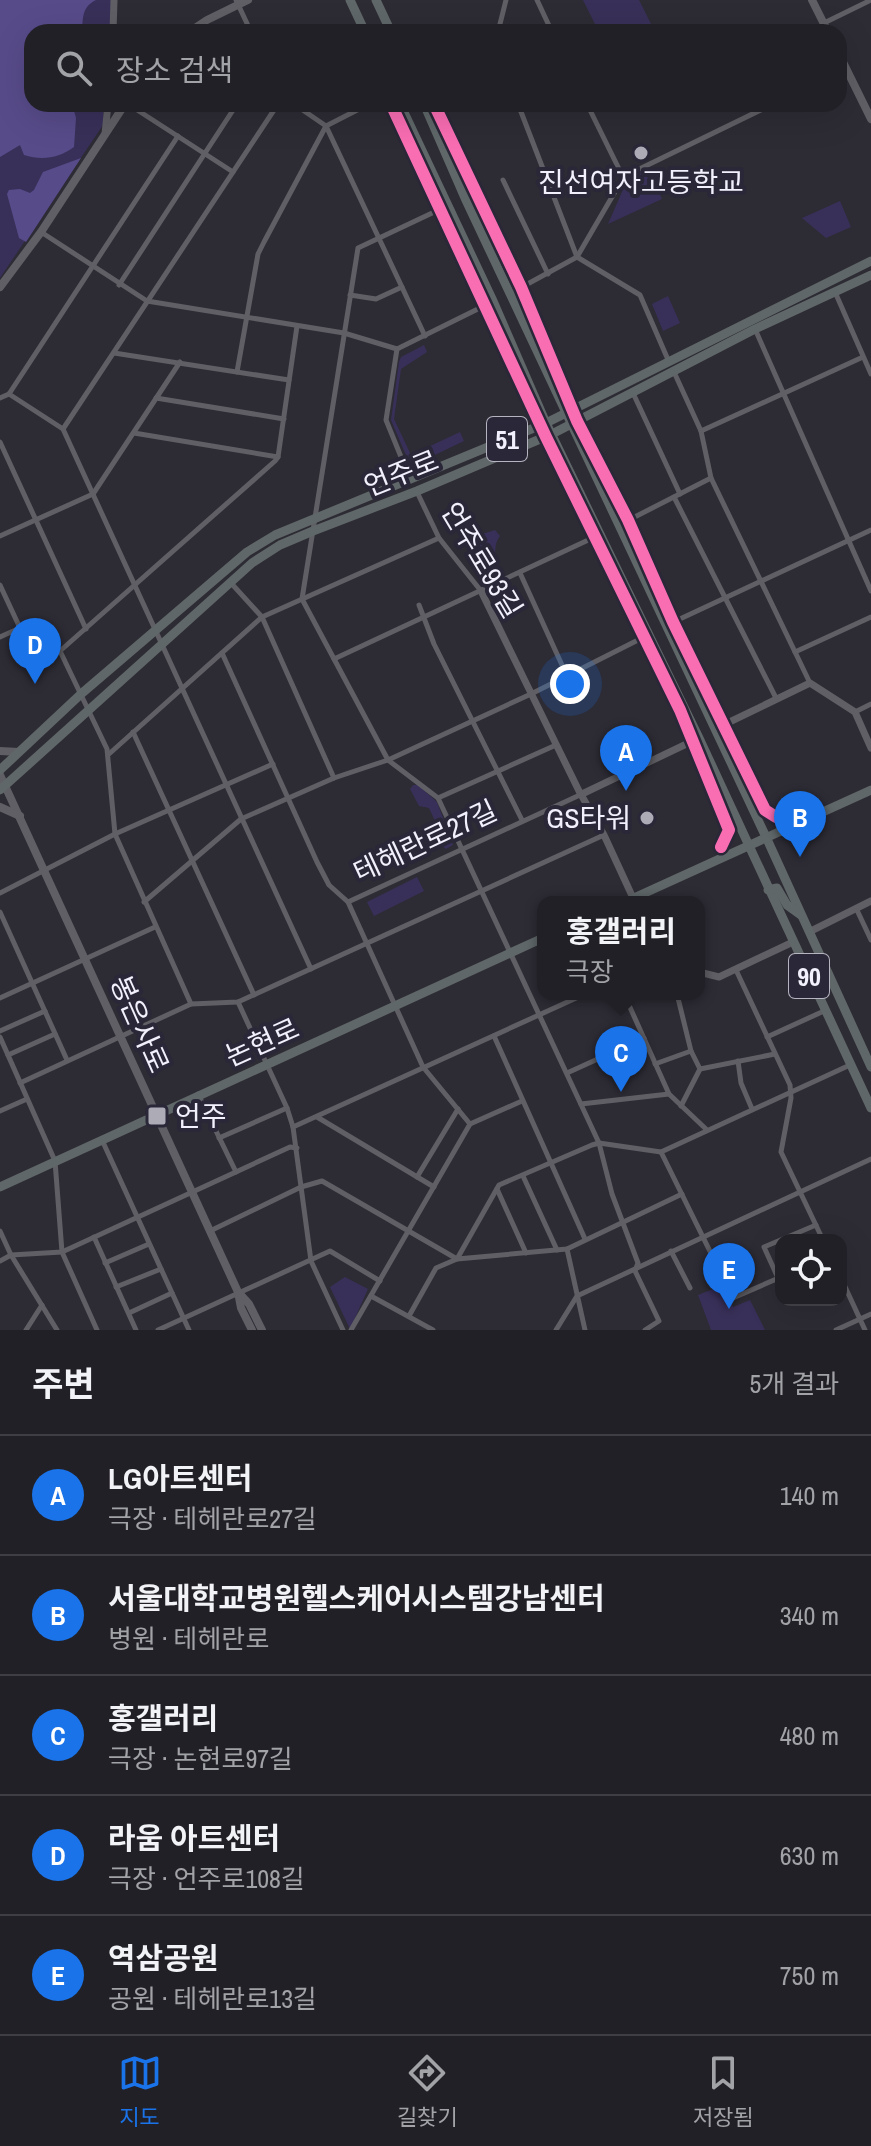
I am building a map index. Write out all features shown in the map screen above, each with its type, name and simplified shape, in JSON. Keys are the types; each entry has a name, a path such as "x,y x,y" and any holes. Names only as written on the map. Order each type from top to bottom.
{"main road":[{"path":"201,24 237,2 248,0"},
{"path":"350,0 361,24"},
{"path":"376,0 387,24"},
{"path":"812,0 824,24"},
{"path":"847,75 871,119"},
{"path":"0,287 41,232 121,112"},
{"name":"90","path":"404,112 493,301 546,423 710,761 871,1108"},
{"name":"90","path":"428,112 618,525 869,1056 871,1067"},
{"name":"언주로","path":"3,788 230,582 280,545 552,434 871,261"},
{"name":"언주로","path":"0,773 81,694 247,552 275,535 546,423 871,276"},
{"path":"0,751 19,752"},
{"path":"710,761 734,796 740,795 742,787"},
{"name":"봉은사로","path":"0,773 3,788 45,869 238,1292 241,1308 252,1330"},
{"path":"641,896 871,790"},
{"path":"0,807 20,816"},
{"path":"768,890 777,888 787,905 801,915"},
{"name":"논현로","path":"0,1187 537,941"},
{"name":"봉은사로","path":"238,1292 249,1304 262,1330"}],"street":[{"path":"113,24 114,0"},
{"path":"500,24 506,0"},
{"path":"537,0 548,24"},
{"path":"832,24 871,0"},
{"path":"237,2 247,24"},
{"path":"105,136 107,112"},
{"path":"139,112 233,172"},
{"path":"119,285 232,112"},
{"path":"63,429 273,112"},
{"path":"306,112 326,126 425,336"},
{"path":"237,372 258,254 326,126 353,112"},
{"path":"521,112 577,257 640,295 701,431 711,478 810,683 855,712 871,748"},
{"path":"591,112 623,177"},
{"path":"511,293 577,257 623,177 757,112"},
{"path":"0,398 9,394 178,136"},
{"path":"503,180 548,274"},
{"path":"447,206 358,248 302,599 388,760 438,798 511,952 599,1143 621,1223 638,1263 635,1271 659,1321 645,1330"},
{"path":"41,232 147,301 344,333 397,349 493,301"},
{"path":"350,295 376,299 402,287"},
{"path":"835,292 871,374"},
{"path":"60,651 278,457 297,326"},
{"path":"755,329 871,591"},
{"path":"397,349 386,420 410,479"},
{"path":"114,353 289,380"},
{"path":"701,431 863,357"},
{"path":"0,536 93,494 180,362"},
{"path":"632,392 677,496 776,698"},
{"path":"9,394 63,429 311,969"},
{"path":"156,398 284,419"},
{"path":"134,433 278,457"},
{"path":"0,442 86,629"},
{"path":"618,525 711,478"},
{"name":"언주로93길","path":"417,491 439,538 481,591 604,835 629,896"},
{"path":"666,625 871,530"},
{"path":"334,659 600,534"},
{"path":"108,754 262,617 439,538"},
{"path":"520,573 567,676"},
{"path":"230,582 262,617 334,778"},
{"path":"0,585 20,628 60,651 81,694 108,754 115,834 191,1004"},
{"name":"테헤란로27길","path":"419,605 522,821"},
{"path":"795,652 871,617"},
{"path":"0,637 20,628"},
{"path":"144,902 241,819 334,778 388,760 531,694 648,635"},
{"path":"222,653 329,885 348,902 423,1067 470,1124"},
{"path":"715,729 810,683"},
{"path":"855,712 871,704"},
{"path":"133,732 254,995"},
{"name":"테헤란로27길","path":"348,902 699,738"},
{"path":"438,798 556,745"},
{"path":"0,893 115,834 273,764"},
{"path":"20,1083 191,1004 238,1002 604,835"},
{"path":"809,932 871,901"},
{"path":"856,908 871,940"},
{"path":"0,912 67,1060"},
{"path":"0,998 156,927"},
{"path":"705,974 719,977 793,942"},
{"path":"736,970 791,1091 781,1152 820,1234"},
{"path":"293,1127 572,1000"},
{"path":"627,1000 669,1094 707,1130"},
{"path":"678,1000 691,1051 700,1069"},
{"path":"238,1002 287,1108 297,1148 311,1261 343,1330"},
{"path":"767,1037 825,1010"},
{"path":"0,1031 45,1011"},
{"path":"8,1055 55,1034"},
{"path":"494,1036 585,1239"},
{"path":"0,1037 55,1161 62,1252 97,1330"},
{"path":"567,1073 644,1038"},
{"path":"655,1064 691,1051"},
{"path":"700,1069 775,1054"},
{"path":"738,1061 741,1083 752,1109"},
{"path":"457,1259 499,1185 599,1143 661,1152 851,1065"},
{"path":"681,1106 700,1069"},
{"path":"198,1094 236,1172"},
{"path":"581,1104 669,1094"},
{"path":"0,1111 27,1099"},
{"path":"351,1330 470,1124 522,1101"},
{"path":"219,1138 287,1108"},
{"path":"417,1177 458,1109"},
{"path":"316,1117 434,1187"},
{"path":"101,1139 189,1330"},
{"path":"0,1261 11,1255 62,1252 290,1147 297,1148"},
{"path":"661,1152 733,1298 775,1280"},
{"path":"556,1330 577,1296 871,1159"},
{"path":"523,1176 557,1250"},
{"path":"210,1231 301,1187 322,1181 457,1259"},
{"path":"497,1189 526,1253"},
{"path":"409,1316 436,1268 457,1259 567,1249 682,1194"},
{"path":"795,1234 816,1225"},
{"path":"0,1231 11,1255 57,1330"},
{"path":"94,1237 136,1330"},
{"path":"775,1242 764,1247 775,1268"},
{"path":"105,1263 149,1244"},
{"path":"567,1249 585,1330"},
{"path":"158,1330 330,1251 380,1281"},
{"path":"671,1251 690,1288"},
{"path":"116,1287 161,1269"},
{"path":"847,1291 865,1330"},
{"path":"129,1313 172,1293"},
{"path":"371,1296 433,1330"},
{"path":"26,1330 42,1305"},
{"path":"836,1330 871,1314"}],"shaded area":[{"path":"0,0 113,0 111,24 24,24 24,112 104,112 103,125 0,278"},
{"path":"0,0 96,0 86,9 83,24 24,24 24,112 74,112 74,147 62,154 44,158 24,155 20,145 0,157"},
{"path":"583,0 639,0 651,24 595,24"},
{"path":"81,158 26,242 19,238 7,194 9,190 20,189 30,193 43,172"},
{"path":"648,169 662,199 608,224 628,178"},
{"path":"840,201 851,227 826,238 802,218"},
{"path":"668,296 680,323 663,331 652,304"},
{"path":"424,345 427,352 401,369 394,419 411,455 460,432 464,441 416,464 408,460 391,420 401,357"},
{"path":"495,530 500,536 494,567 492,571 482,571 464,540 469,544 476,536"},
{"path":"418,785 437,802 453,845 446,849 441,845 445,843 429,808 419,806 410,789"},
{"path":"417,877 424,891 374,916 367,902"},
{"path":"345,1277 368,1289 350,1329 330,1287"},
{"path":"723,1285 733,1307 750,1300 765,1330 711,1330 698,1295"}],"cycle path":[{"path":"395,112 546,437 680,710 729,830 721,847"},
{"path":"438,112 521,287 577,421 628,520 673,622 765,810 776,817"}],"place":[{"name":"진선여자고등학교","path":"641,153"},
{"name":"라움 아트센터","path":"35,684"},
{"name":"LG아트센터","path":"626,791"},
{"name":"GS타워","path":"647,818"},
{"name":"서울대학교병원헬스케어시스템강남센터","path":"800,857"},
{"name":"홍갤러리","path":"621,1092"},
{"name":"언주","path":"157,1116"},
{"name":"역삼공원","path":"729,1309"}]}
